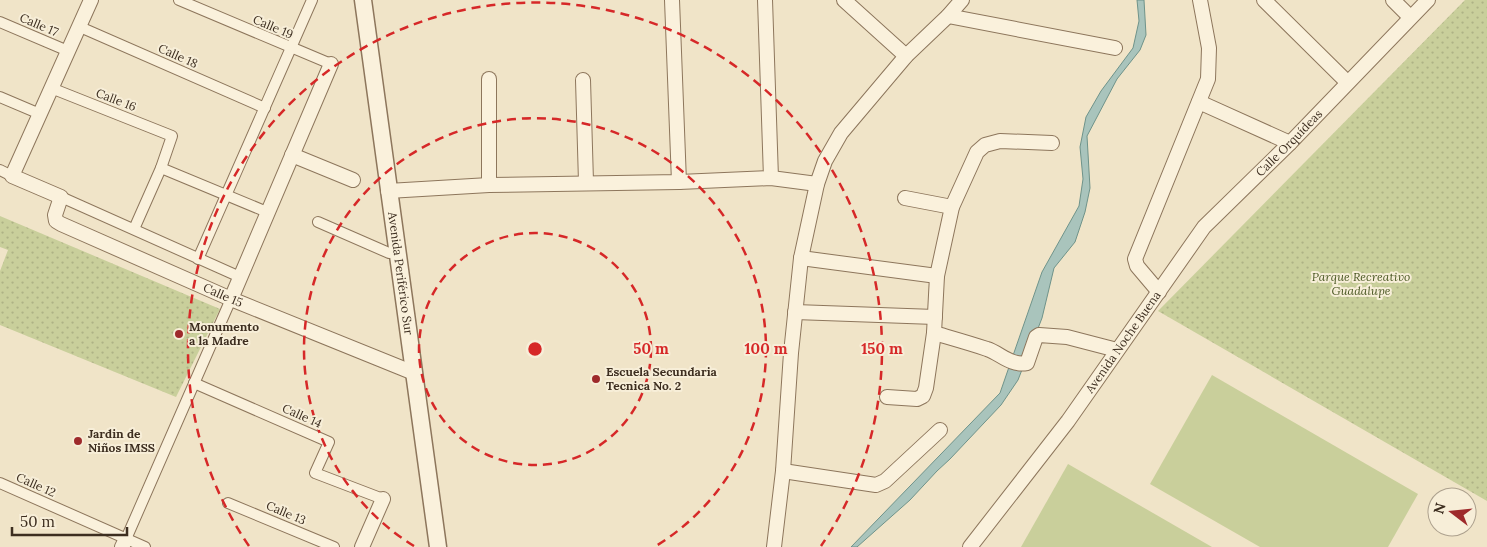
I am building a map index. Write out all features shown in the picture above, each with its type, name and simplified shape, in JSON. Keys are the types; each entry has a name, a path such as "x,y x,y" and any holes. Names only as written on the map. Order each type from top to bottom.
{"street":[{"path":"92,0 40,114 4,175 61,197 240,277"},
{"name":"Calle 19","path":"179,0 330,64"},
{"path":"198,259 312,0"},
{"name":"Avenida Periférico Sur","path":"363,0 438,547"},
{"path":"672,0 679,182"},
{"path":"765,0 770,178"},
{"path":"844,0 906,56"},
{"path":"774,547 801,258 817,184 825,160 841,133 906,56 962,0"},
{"name":"Avenida Noche Buena","path":"970,547 1068,421 1159,292 1137,266 1134,259 1208,79 1209,48 1200,0"},
{"path":"1264,0 1347,82"},
{"path":"1393,0 1410,17"},
{"name":"Calle Orquídeas","path":"1159,292 1204,227 1290,142 1428,0"},
{"path":"948,16 1115,48"},
{"name":"Calle 17","path":"0,22 68,51"},
{"name":"Calle 18","path":"80,27 266,108"},
{"path":"124,543 268,212 330,64"},
{"path":"489,79 489,185"},
{"path":"583,80 586,182"},
{"name":"Calle 16","path":"51,88 172,136 161,168"},
{"path":"0,97 40,114"},
{"path":"1199,102 1290,142"},
{"path":"887,396 917,399 923,396 926,388 934,333 937,276 952,207 977,152 985,145 1000,141 1052,143"},
{"path":"292,155 353,180"},
{"path":"134,229 161,168 268,212"},
{"path":"388,191 489,185 679,182 770,178 817,184"},
{"name":"Calle 15","path":"61,197 55,215 56,222 60,224 230,299 414,373"},
{"path":"905,198 952,207"},
{"path":"318,222 389,253"},
{"path":"801,258 937,276"},
{"path":"795,312 935,317"},
{"path":"934,333 990,350 1002,358 1027,364 1036,337 1039,335 1067,337 1117,350"},
{"name":"Calle 14","path":"194,383 329,442 315,473 383,499"},
{"path":"782,471 876,484 886,481 940,430"},
{"name":"Calle 12","path":"0,483 124,543 145,547"},
{"path":"362,547 383,499"},
{"name":"Calle 13","path":"228,503 334,547"}],"green space":[{"name":"Parque Recreativo Guadalupe","path":"1465,0 1487,0 1487,501 1477,495 1477,487 1463,487 1158,311"},
{"path":"0,216 220,309 176,397 0,325 0,271 8,250 0,247"},
{"path":"1212,375 1418,494 1388,547 1260,547 1150,484"},
{"path":"1068,464 1212,547 1021,547"}],"water":[{"path":"1137,0 1144,0 1146,35 1140,50 1117,79 1087,136 1090,188 1085,212 1075,242 1054,268 1042,318 1018,380 1001,405 910,500 857,547 851,547 1000,393 1042,272 1079,206 1083,179 1080,147 1086,117 1101,91 1133,48 1139,21"}],"place":[{"name":"Monumento a la Madre","path":"179,334"},
{"name":"Escuela Secundaria Tecnica No. 2","path":"596,379"},
{"name":"Jardin de Niños IMSS","path":"78,441"}]}
